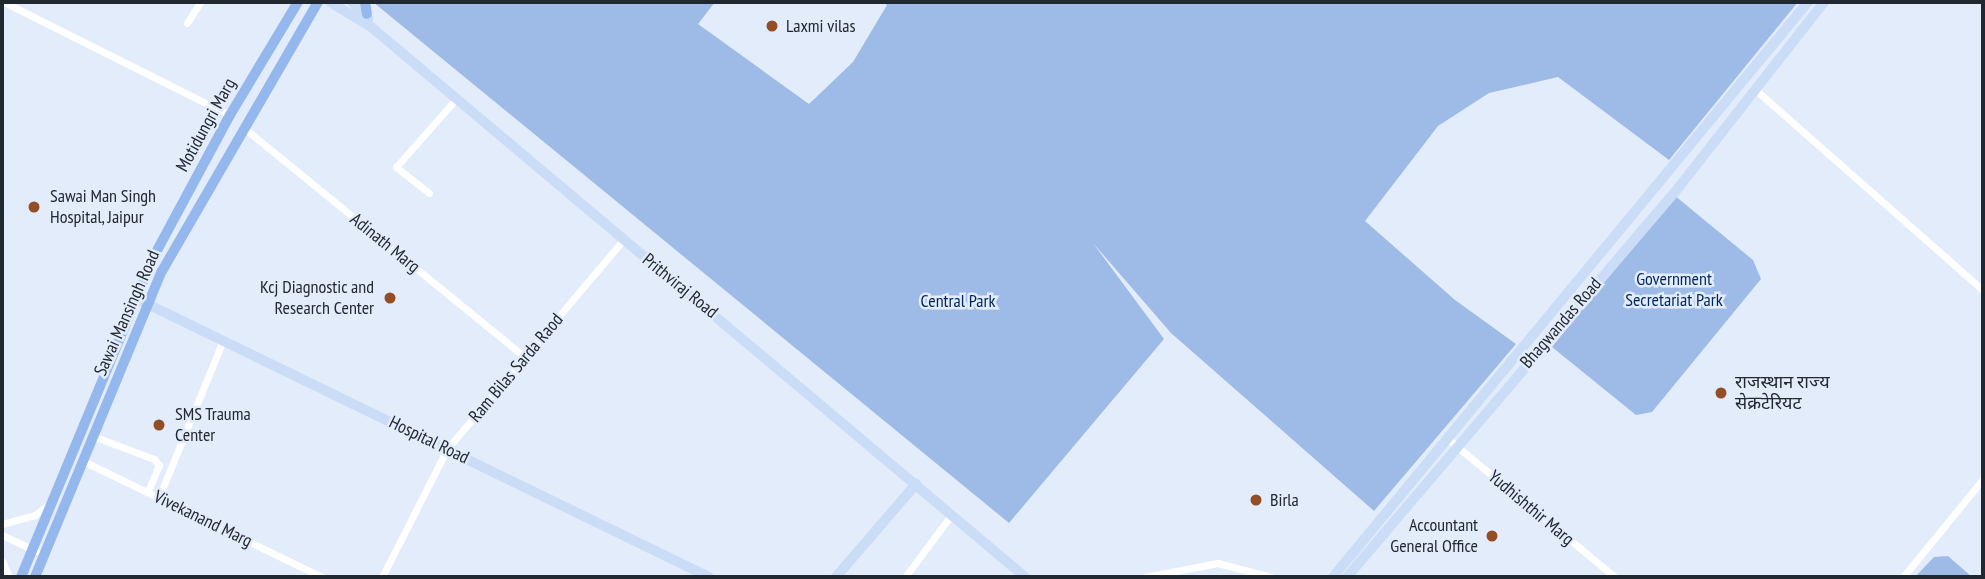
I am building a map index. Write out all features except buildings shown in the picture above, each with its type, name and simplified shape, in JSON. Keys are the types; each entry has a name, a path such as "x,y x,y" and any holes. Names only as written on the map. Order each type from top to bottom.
{"main road":[{"name":"Motidungri Marg","path":"21,577 135,298 230,115 298,2"},
{"name":"Sawai Mansingh Road","path":"35,577 148,303 244,128 318,2"},
{"path":"365,2 369,20"}],"street":[{"path":"4,2 230,115"},
{"path":"23,10 26,2"},
{"path":"187,23 200,2"},
{"name":"Prithviraj Road","path":"330,2 369,20 456,99 1025,577"},
{"path":"352,2 369,20"},
{"name":"Bhagwandas Road","path":"1348,577 1452,442 1808,2"},
{"name":"Bhagwandas Road","path":"1333,577 1757,91 1824,2"},
{"path":"1757,91 1983,290"},
{"path":"429,193 396,167 456,99"},
{"name":"Adinath Marg","path":"244,128 526,358"},
{"name":"Ram Bilas Sarda Raod","path":"382,577 447,449 623,240"},
{"name":"Hospital Road","path":"135,298 709,577"},
{"path":"159,497 223,340"},
{"path":"93,436 154,459 159,464 148,491"},
{"name":"Yudhishthir Marg","path":"1452,442 1615,577"},
{"name":"Vivekanand Marg","path":"83,461 322,577"},
{"path":"1903,577 1983,479"},
{"path":"836,577 916,484"},
{"path":"2,524 35,515 52,500"},
{"path":"905,577 951,514"},
{"path":"2,535 44,555"},
{"path":"2,561 9,577"},
{"path":"1144,577 1218,563 1271,577"}],"green space":[{"name":"Central Park","path":"373,2 715,2 698,24 809,104 853,62 887,5 883,2 1798,2 1669,160 1558,77 1489,93 1438,126 1365,221 1455,300 1516,344 1374,511 1171,333 1093,243 1164,339 1009,523"},
{"name":"Government Secretariat Park","path":"1674,195 1753,260 1761,279 1652,412 1636,415 1552,347"},
{"path":"1948,556 1972,577 1915,577 1934,557"}],"place":[{"name":"Laxmi vilas","path":"772,26"},
{"name":"Sawai Man Singh Hospital, Jaipur","path":"34,207"},
{"name":"Kcj Diagnostic and Research Center","path":"390,298"},
{"name":"राजस्थान राज्य सेक्रटेरियट","path":"1721,393"},
{"name":"SMS Trauma Center","path":"159,425"},
{"name":"Birla","path":"1256,500"},
{"name":"Accountant General Office","path":"1492,536"}]}
